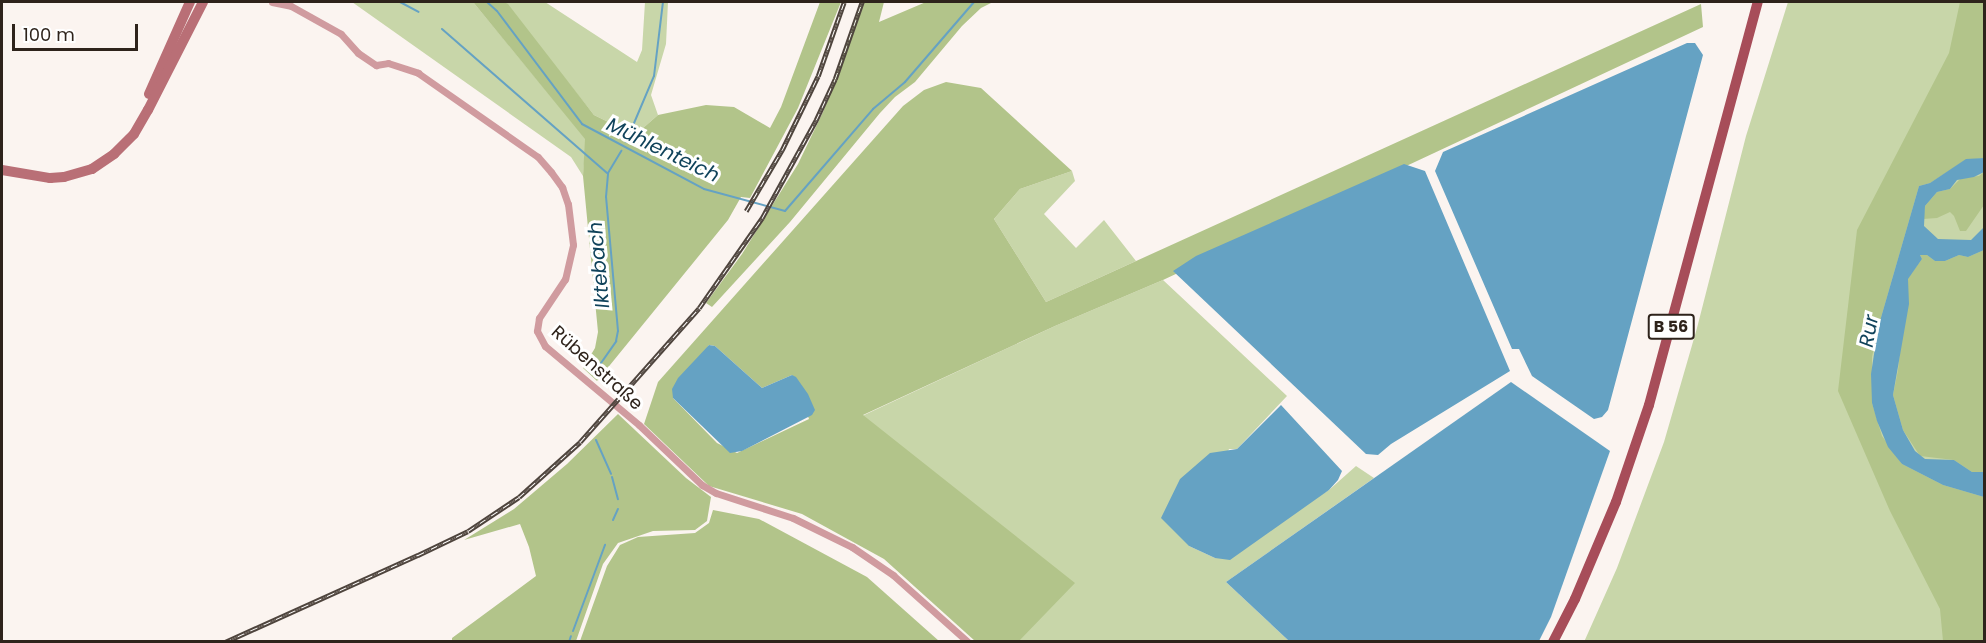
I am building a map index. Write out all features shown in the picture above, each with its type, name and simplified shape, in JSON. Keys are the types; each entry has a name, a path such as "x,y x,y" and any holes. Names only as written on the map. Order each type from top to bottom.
{"main road":[{"path":"121,147 160,70 190,2"},
{"path":"2,170 50,178 72,176 92,169 121,147 134,134 148,110 203,2"},
{"name":"B 56","path":"1554,642 1616,502 1649,405 1758,2"}],"street":[{"name":"Rübenstraße","path":"272,2 291,6 332,28 341,34 358,54 376,65 388,63 418,73 538,157 551,171 562,187 568,204 573,245 565,279 539,318 537,331 545,346 631,418 702,485 716,493 793,518 852,547 893,575 968,642"}],"green space":[{"path":"352,2 473,2 586,139 583,176 571,157"},
{"path":"473,2 508,4 594,115 635,135 658,115 706,105 734,107 770,128 781,107 820,2 841,2 798,108 750,198 741,197 728,220 597,381 583,368 595,348 598,332 583,176 585,139"},
{"path":"504,2 545,2 637,62 642,50 645,2 668,2 666,44 651,95 658,115 635,135 594,115"},
{"path":"862,2 884,2 879,22 926,2 993,2 981,8 962,26 915,82 895,97 880,113 790,222 712,307 706,303 742,254 798,164 823,112"},
{"path":"1788,2 1984,2 1984,641 1584,642 1617,568 1664,442 1697,328 1746,136"},
{"path":"1960,2 1984,2 1984,158 1966,160 1930,183 1919,186 1878,328 1872,357 1872,403 1882,436 1902,464 1943,485 1984,497 1984,641 1943,641 1940,609 1890,511 1838,391 1857,230 1949,53"},
{"path":"1701,4 1703,27 1163,280 1055,326 863,415 1075,583 1019,641 975,641 884,559 802,514 709,486 644,424 658,382 903,106 924,90 946,82 981,88 1072,171 1020,189 994,219 1046,302","holes":["709,345 715,346 762,388 792,375 809,419 737,453 717,443 673,398"]},
{"path":"1072,171 1075,181 1044,214 1076,248 1104,220 1136,261 1046,302 994,219 1020,189"},
{"path":"1984,172 1984,205 1966,231 1960,231 1950,212 1937,218 1923,219 1925,206 1937,192 1950,189 1961,178 1979,176"},
{"path":"1984,250 1984,472 1972,472 1954,460 1920,456 1903,430 1893,395 1908,278 1922,259 1920,255 1927,255 1935,261 1945,261 1959,255 1968,257"},
{"path":"1163,280 1287,396 1237,449 1229,449 1189,546 1215,558 1329,490 1356,466 1374,478 1226,582 1289,641 1019,641 862,416 1055,326"},
{"path":"618,414 686,478 711,497 707,521 695,530 653,531 618,543 603,564 576,641 452,641 452,638 536,576 529,547 520,524 464,540 514,509 567,464"},
{"path":"713,510 759,519 867,577 939,641 580,641 607,566 620,545 638,537 695,533 709,523"}],"water":[{"path":"1687,43 1695,43 1703,55 1608,410 1602,417 1594,419 1532,376 1519,349 1512,349 1435,171 1443,152"},
{"path":"1984,158 1984,172 1974,177 1957,180 1950,189 1937,192 1925,206 1924,226 1938,239 1971,240 1984,227 1984,250 1968,257 1959,255 1945,261 1935,261 1927,255 1920,255 1922,259 1908,279 1909,304 1893,395 1903,430 1915,451 1925,459 1954,460 1972,472 1984,472 1984,497 1943,485 1902,464 1888,447 1877,421 1872,403 1871,374 1878,328 1919,186 1930,183 1966,159"},
{"path":"1404,164 1425,171 1510,371 1391,444 1378,455 1366,454 1173,271 1196,256"},
{"path":"709,345 715,346 762,388 792,375 796,377 808,394 815,410 812,415 742,451 730,453 673,398 672,389 678,378"},
{"path":"1511,382 1610,451 1551,617 1539,641 1289,641 1226,582"},
{"path":"1281,405 1342,471 1338,480 1329,490 1230,560 1215,558 1189,546 1161,518 1180,479 1210,453 1237,449"}],"waterway":[{"path":"400,2 419,12"},
{"name":"Mühlenteich","path":"487,2 497,11 582,124 704,189 785,211 873,109 905,82 974,2"},
{"name":"Iktebach","path":"626,142 654,76 663,2"},
{"path":"442,29 607,173"},
{"name":"Iktebach","path":"594,373 616,341 618,331 606,197 608,173 621,151"},
{"name":"Iktebach","path":"596,440 611,474"},
{"name":"Iktebach","path":"612,477 618,499"},
{"name":"Iktebach","path":"613,520 618,509"},
{"name":"Iktebach","path":"573,631 605,545"},
{"name":"Iktebach","path":"569,642 571,636"}],"railway":[{"path":"746,211 782,150 818,76 844,2"},
{"path":"225,642 468,531 519,497 580,442 699,308 762,218 816,120 835,79 862,2"}],"water label":[{"name":"Rur","path":"1869,331"}]}
